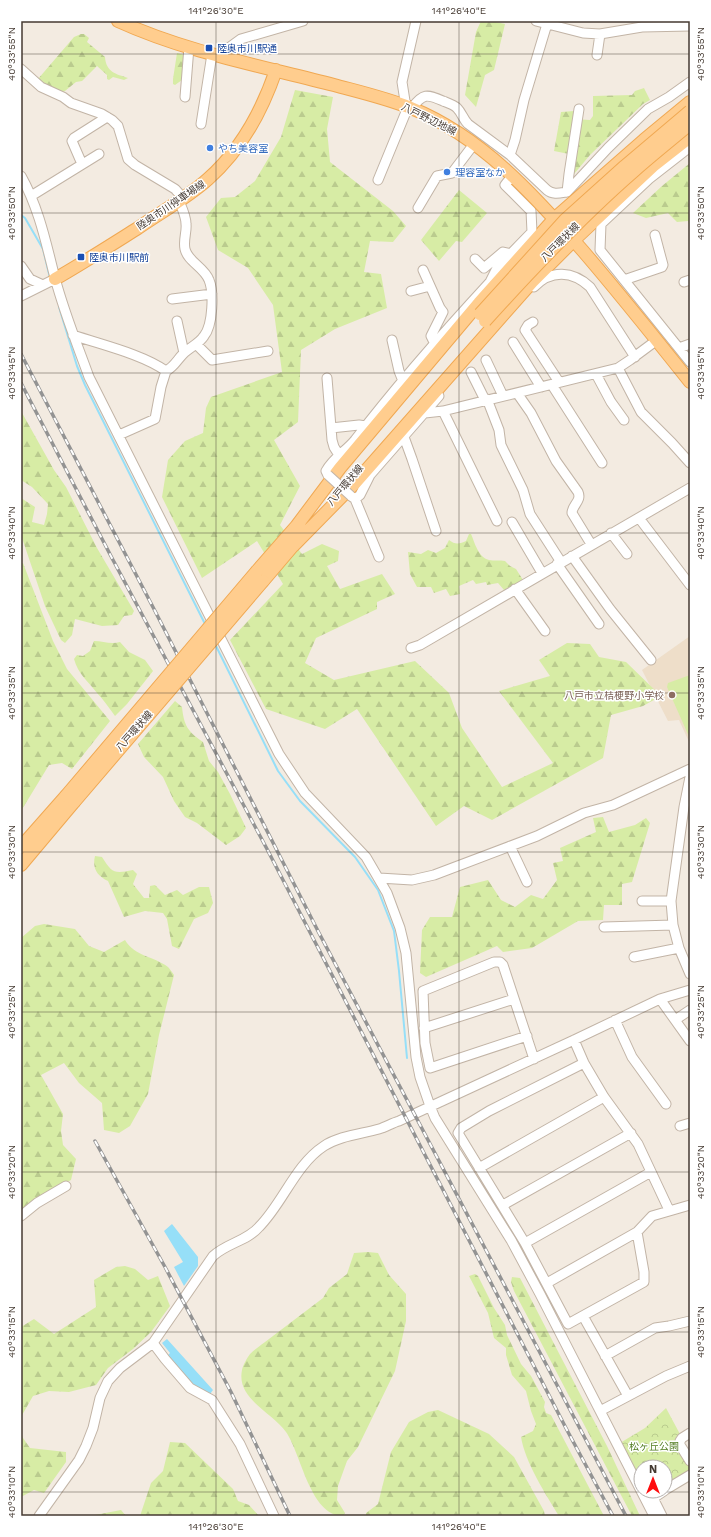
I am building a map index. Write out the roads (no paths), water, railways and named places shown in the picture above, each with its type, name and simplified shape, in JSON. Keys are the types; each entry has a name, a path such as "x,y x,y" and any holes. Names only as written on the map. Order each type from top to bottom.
{"main road":[{"name":"八戸野辺地線","path":"118,21 161,39 370,94 410,108 455,130 512,176 555,218 657,340 690,382"},
{"name":"陸奥市川停車場線","path":"55,279 181,199 208,179 226,161 248,132 261,108 276,70"},
{"path":"295,528 356,450 479,304 555,218 690,102"},
{"name":"八戸環状線","path":"260,576 293,546 565,220 625,166 690,111"},
{"name":"八戸環状線","path":"21,865 70,799 260,576 295,528 483,317 633,172 690,124"},
{"path":"293,546 355,483 532,282 574,240 653,166 690,137"},
{"name":"八戸環状線","path":"21,847 70,799"}],"street":[{"path":"201,124 218,55 241,39 303,21"},
{"path":"410,108 405,101 402,82 416,21"},
{"path":"536,21 583,33 600,34 642,27 690,26"},
{"path":"510,155 546,24"},
{"path":"597,55 600,34"},
{"path":"185,97 189,47"},
{"path":"21,69 41,87 63,97 71,103 112,120 118,126 128,159 135,166 175,189 181,199 186,225 185,249 188,256 209,279 212,294 212,305 207,332 196,344 184,353 172,368 166,371 161,387 155,418 119,435"},
{"path":"378,180 410,108 418,99 425,96 432,96 458,109 463,119 468,124 510,155 550,192 568,192 608,148 648,109 669,98 690,82"},
{"path":"568,192 569,174 579,109"},
{"path":"82,164 72,141 74,138 107,117"},
{"path":"418,208 437,176 452,173 474,144"},
{"path":"690,147 649,179 601,224 600,250 690,362"},
{"path":"31,196 99,154"},
{"path":"21,176 31,196 44,232 55,279 73,335 89,377 279,754 305,793 366,857 379,878 394,910 406,953 416,1057 420,1077 435,1118 511,1240 654,1516"},
{"path":"379,558 353,498 328,475 326,471 339,455 347,450 403,381 490,282 497,268 532,232 531,211 505,185 512,176"},
{"path":"624,280 662,267 663,265 655,235"},
{"path":"475,259 484,268 503,252 511,254"},
{"path":"21,266 30,279 43,285"},
{"path":"423,270 443,312 431,336 435,344"},
{"path":"353,498 360,495 366,480 370,475 499,326 538,283 546,278 556,275 574,275 583,280 590,287 635,357"},
{"name":"陸奥市川停車場線","path":"21,296 55,279"},
{"path":"411,291 430,286"},
{"path":"172,299 212,294"},
{"path":"177,321 184,353"},
{"path":"533,322 526,327 527,334 602,463"},
{"path":"73,335 142,358 156,364 166,371"},
{"path":"392,340 399,371 403,381"},
{"path":"425,413 442,411 618,368 657,340"},
{"path":"513,342 541,387"},
{"path":"196,344 212,360 268,351"},
{"path":"679,348 690,344"},
{"path":"486,360 503,396"},
{"path":"618,368 641,412 672,443 690,464"},
{"path":"471,372 486,400 499,430 501,445 523,490 530,514 598,624"},
{"path":"596,374 611,402 624,420"},
{"path":"327,378 331,428 334,447 339,455"},
{"path":"517,393 531,413 556,461 580,496 572,510 572,513 591,544"},
{"path":"442,411 497,521"},
{"path":"331,428 359,424 366,426"},
{"path":"404,437 436,532"},
{"path":"411,648 420,645 591,544 690,488"},
{"path":"639,518 690,585"},
{"path":"512,522 542,573"},
{"path":"611,533 627,554"},
{"path":"572,556 610,609 651,660"},
{"path":"515,589 545,631"},
{"path":"379,878 412,880 434,875 537,836 584,813 613,805 690,769"},
{"path":"690,777 684,807 671,901 673,925 679,948 690,974"},
{"path":"510,846 528,882"},
{"path":"642,901 671,901"},
{"path":"604,927 673,925"},
{"path":"634,957 679,948"},
{"path":"526,1036 430,1068 425,1043 423,991 494,962 500,962 503,965 534,1059"},
{"path":"39,1516 86,1446 93,1428 100,1398 108,1381 120,1368 153,1344 213,1256 221,1248 248,1236 258,1228 267,1218 305,1163 314,1153 325,1145 380,1128 430,1106 534,1059 660,999 690,990"},
{"path":"424,1028 514,999"},
{"path":"660,999 690,1041"},
{"path":"675,1020 690,1010"},
{"path":"615,1020 632,1057 666,1104"},
{"path":"574,1040 584,1063 604,1097 638,1144 669,1210"},
{"path":"584,1063 523,1093 461,1128 458,1133 525,1243 568,1324 644,1282 644,1272 637,1232"},
{"path":"479,1168 604,1097"},
{"path":"680,1126 690,1123"},
{"path":"503,1205 631,1133"},
{"path":"525,1243 651,1172"},
{"path":"21,1216 37,1203 66,1186"},
{"path":"547,1283 637,1232 652,1216 690,1205"},
{"path":"583,1316 628,1396"},
{"path":"605,1356 655,1328 690,1321"},
{"path":"153,1344 190,1388 212,1400 240,1444 274,1516"},
{"path":"600,1411 690,1366"},
{"path":"690,1433 680,1441 680,1445 690,1461"},
{"path":"673,1485 690,1475"},
{"path":"654,1499 662,1516"}],"water":[{"path":"172,1224 198,1257 198,1266 184,1286 174,1267 183,1262 164,1231"},
{"path":"167,1339 213,1390 210,1394 193,1385 167,1356 170,1353 162,1343"}],"waterway":[{"path":"21,215 25,218 43,249 50,278"},
{"path":"59,307 77,366 85,385 205,624"},
{"path":"215,644 278,771 300,801 355,857 378,890 394,931 407,1058"}],"railway":[{"path":"21,354 155,611 319,933 626,1516"},
{"path":"21,383 113,560 267,849 568,1432 613,1516"},
{"path":"95,1141 165,1267 231,1392 290,1516"}],"place":[{"name":"陸奥市川駅通","path":"209,48"},
{"name":"やち美容室","path":"210,148"},
{"name":"理容室なか","path":"447,172"},
{"name":"陸奥市川駅前","path":"81,257"},
{"name":"八戸市立桔梗野小学校","path":"672,695"}],"park label":[{"name":"松ヶ丘公園","path":"654,1446"}]}
